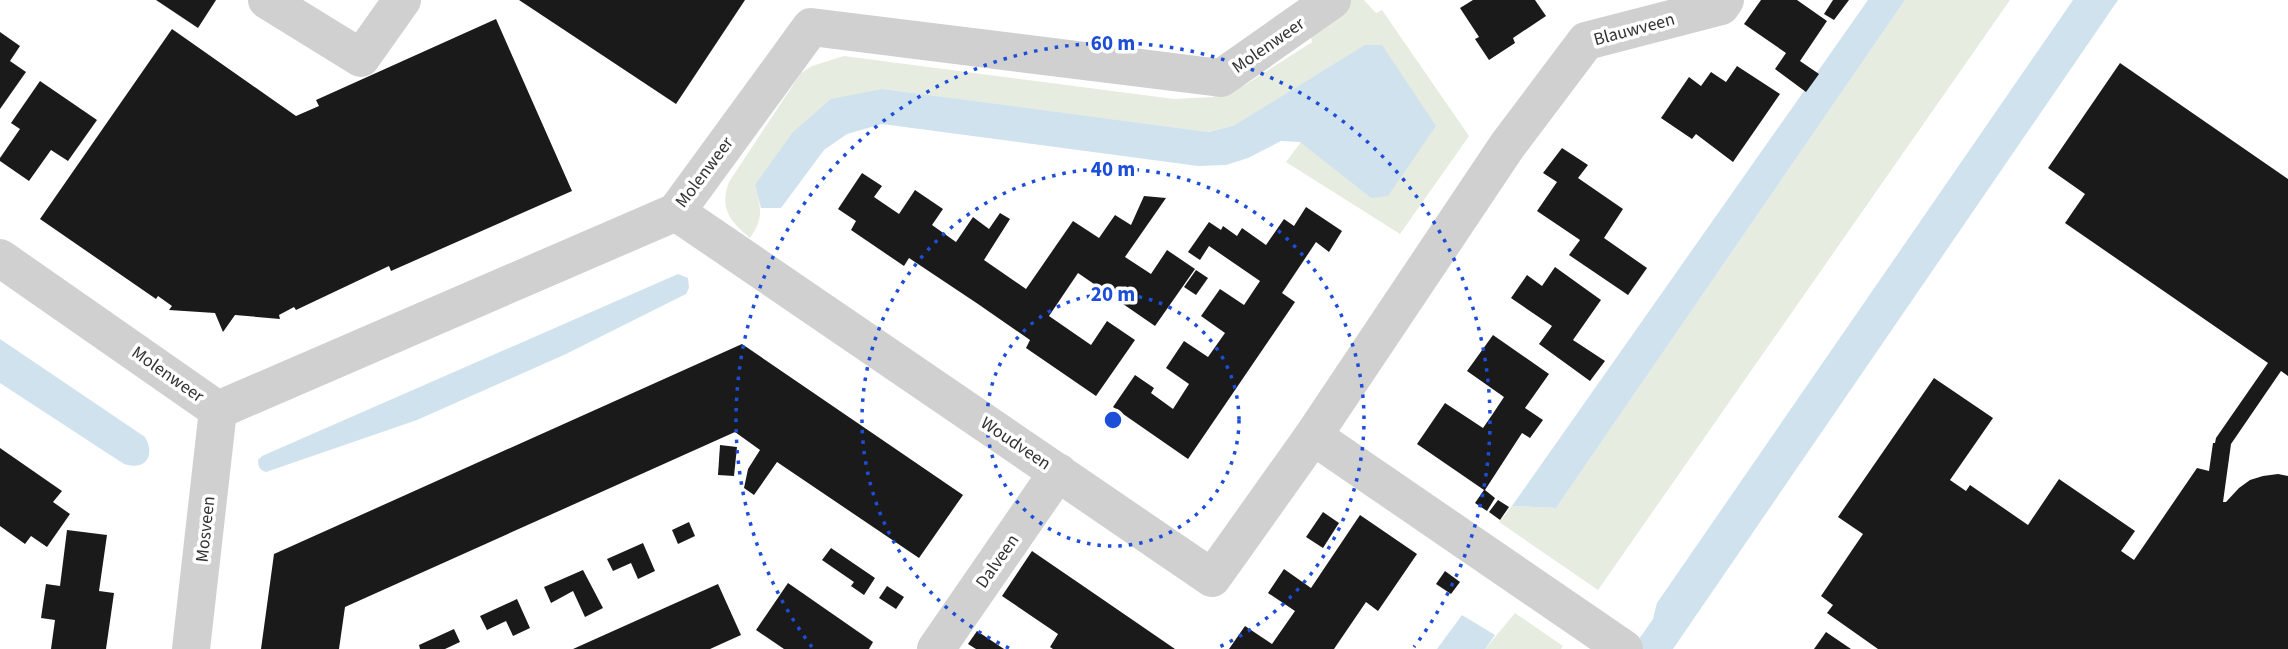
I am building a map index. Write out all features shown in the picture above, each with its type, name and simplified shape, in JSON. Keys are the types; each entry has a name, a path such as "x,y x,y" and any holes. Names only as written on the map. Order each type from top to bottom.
{"street":[{"path":"267,0 361,58 402,0"},
{"name":"Molenweer","path":"0,258 219,410 676,212 811,27 1221,78 1332,0"},
{"name":"Blauwveen","path":"1507,146 1586,41 1721,6 1726,0"},
{"name":"Woudveen","path":"676,212 1212,578 1313,436 1507,146"},
{"name":"Mosveen","path":"191,649 219,410"},
{"path":"1313,436 1605,636"},
{"name":"Dalveen","path":"936,649 1058,472"}],"shaded area":[{"path":"1346,0 1364,0 1376,13 1382,10 1469,136 1400,234 1286,162 1301,142 1371,198 1436,126 1235,125 1207,132 883,89 755,185 760,213 758,225 750,238 728,214 725,200 729,182 801,73 812,66 844,56 1174,99 1213,97 1245,85 1312,42 1309,26"},
{"path":"1905,0 2010,0 1598,590 1499,522 1512,506 1556,508"},
{"path":"1515,613 1563,646 1561,649 1485,649"}],"water":[{"path":"1868,0 1905,0 1556,508 1512,506"},
{"path":"2073,0 2118,0 1673,649 1632,649 1653,619 1657,603"},
{"path":"1365,45 1382,45 1436,126 1388,196 1371,198 1300,142 1281,141 1248,158 1226,165 1198,166 882,124 847,134 824,150 781,208 761,208 755,185 793,132 831,99 883,89 1208,132 1235,125"},
{"path":"678,274 688,278 689,288 686,294 566,354 417,420 266,472 259,466 258,460 262,456"},
{"path":"0,339 145,437 149,456 143,464 124,464 0,383"},
{"path":"1462,615 1495,635 1485,649 1437,649"}],"building":[{"path":"156,0 216,0 198,28"},
{"path":"519,0 745,0 676,104"},
{"path":"1473,0 1535,0 1546,16 1513,38 1515,43 1489,60 1475,39 1479,37 1460,8"},
{"path":"1761,0 1797,0 1827,21 1800,61 1819,74 1806,92 1775,69 1786,53 1744,24"},
{"path":"1833,0 1849,0 1834,20 1824,14"},
{"path":"496,19 572,191 391,271 389,266 296,310 294,307 279,315 280,319 235,315 223,332 215,313 169,310 172,306 158,296 156,299 40,219 172,29 296,116 319,106 316,100"},
{"path":"0,32 20,46 10,61 26,72 0,109"},
{"path":"2120,63 2288,179 2288,376 2281,371 2231,444 2223,502 2250,480 2278,474 2288,476 2288,649 1878,649 1827,613 1833,605 1821,596 1863,534 1838,517 1934,378 1993,418 1950,480 1966,491 1970,485 2028,525 2059,479 2135,531 2121,551 2134,560 2197,468 2209,471 2213,443 2268,363 2065,223 2085,194 2048,168"},
{"path":"1737,66 1780,94 1733,162 1696,134 1692,139 1661,118 1689,77 1701,86 1711,72 1726,82"},
{"path":"40,81 97,120 68,161 51,150 29,181 0,161 0,158 20,129 11,123"},
{"path":"1562,148 1588,165 1578,178 1623,209 1604,238 1647,268 1628,295 1569,255 1580,240 1537,211 1557,182 1543,173"},
{"path":"862,173 882,186 874,197 899,214 915,190 943,209 932,225 956,242 973,217 989,229 1000,213 1010,219 984,260 1026,289 1073,221 1099,238 1115,215 1131,225 1144,196 1166,198 1125,257 1151,274 1167,250 1195,269 1155,326 1078,273 1049,316 1091,345 1107,321 1135,340 1096,396 1026,348 1030,340 978,304 909,258 904,266 851,230 856,221 838,209"},
{"path":"1306,207 1342,231 1329,252 1316,242 1282,293 1295,302 1188,459 1113,407 1135,375 1154,388 1151,393 1173,409 1189,384 1166,368 1184,341 1208,357 1225,333 1201,316 1220,289 1244,305 1260,281 1209,246 1200,260 1188,252 1209,222 1221,230 1223,226 1237,236 1242,228 1266,245 1284,219 1294,226"},
{"path":"1555,267 1601,300 1573,340 1605,361 1590,381 1539,344 1552,326 1511,298 1527,275 1542,286"},
{"path":"1196,270 1208,278 1196,295 1184,287"},
{"path":"1493,335 1549,374 1525,408 1543,420 1530,438 1522,433 1485,490 1495,498 1487,511 1475,503 1484,490 1417,444 1445,403 1483,428 1504,397 1467,371"},
{"path":"742,344 963,495 919,558 777,462 754,495 744,488 748,469 760,450 735,432 345,607 339,649 261,649 274,554"},
{"path":"720,445 737,447 734,476 718,475"},
{"path":"0,448 62,491 53,502 70,514 47,547 31,536 25,544 0,526"},
{"path":"1498,500 1509,507 1500,520 1489,512"},
{"path":"1323,512 1339,523 1323,548 1306,537"},
{"path":"1360,515 1417,554 1378,611 1366,602 1334,649 1229,649 1245,626 1272,644 1295,611 1268,593 1284,569 1311,588"},
{"path":"689,522 695,536 678,544 672,530"},
{"path":"67,530 107,535 99,591 114,593 106,649 51,649 55,620 41,618 46,584 60,586"},
{"path":"643,543 655,571 638,579 631,563 613,571 607,559"},
{"path":"831,548 875,578 864,595 851,586 854,582 822,560"},
{"path":"1032,551 1175,649 1050,647 1058,634 1002,596"},
{"path":"583,570 603,608 585,617 573,591 551,603 544,587"},
{"path":"1445,571 1460,582 1451,594 1436,584"},
{"path":"788,583 873,642 869,649 784,649 756,630"},
{"path":"718,584 741,635 710,649 573,649"},
{"path":"887,586 904,597 896,609 879,598"},
{"path":"517,599 530,628 513,636 506,621 487,630 480,616"},
{"path":"454,629 460,642 445,649 420,649 419,645"},
{"path":"977,631 1004,649 976,649 968,644"},
{"path":"1826,632 1851,649 1814,649"}]}
